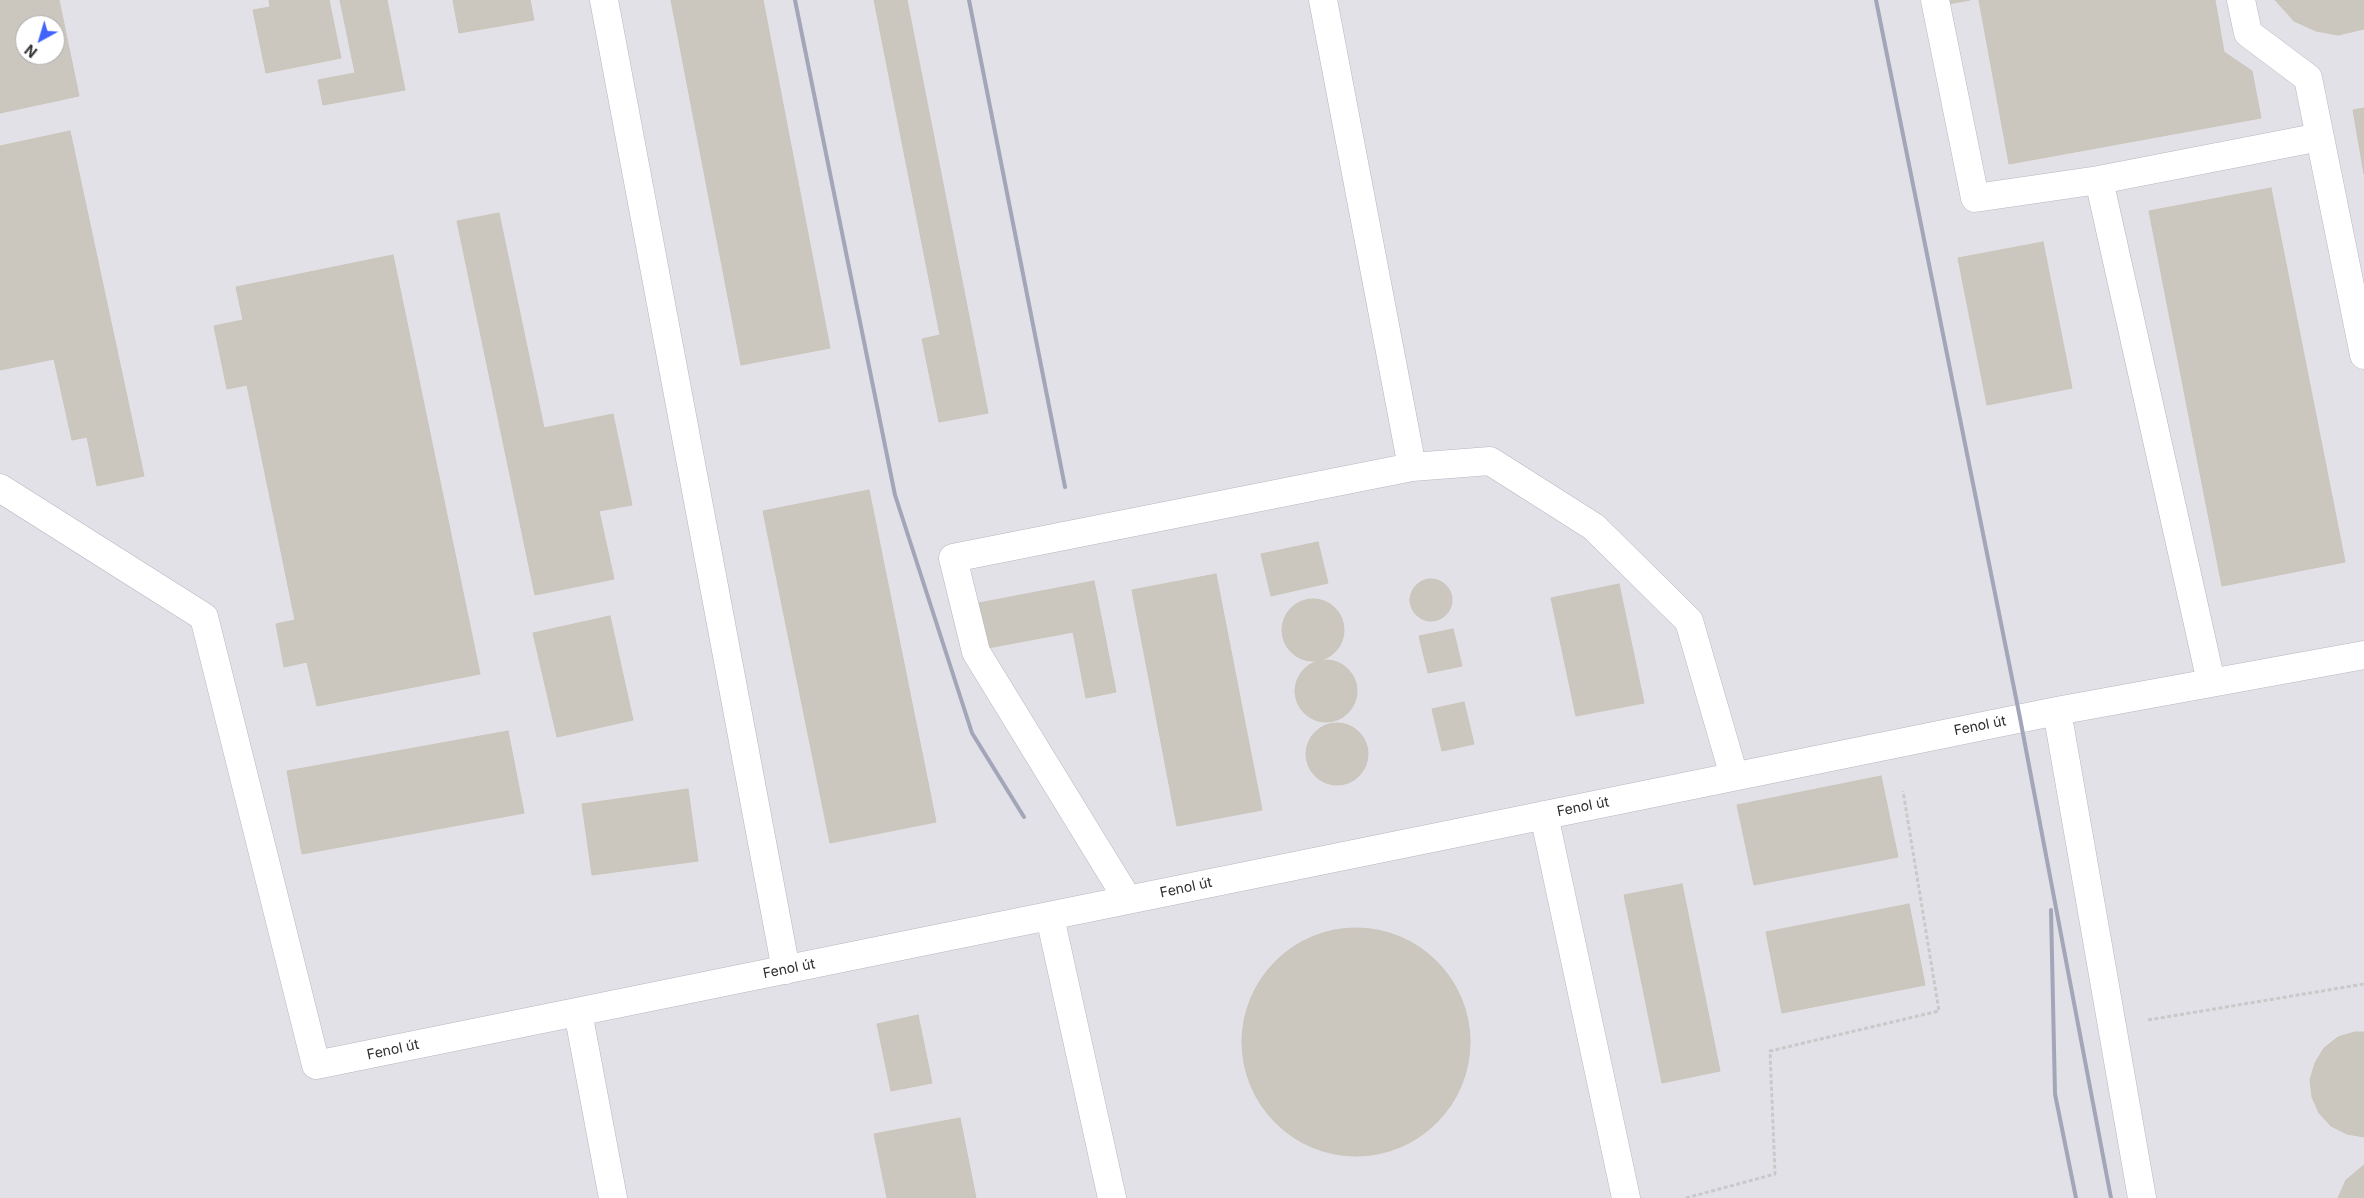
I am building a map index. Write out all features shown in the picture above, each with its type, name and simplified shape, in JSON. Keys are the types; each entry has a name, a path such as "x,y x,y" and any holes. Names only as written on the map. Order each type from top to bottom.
{"lane":[{"path":"604,0 786,970"},
{"path":"1323,0 1412,467"},
{"path":"1934,0 1975,198 2099,180 2320,137"},
{"path":"2241,0 2248,33 2308,78 2320,137 2357,282 2364,355"},
{"path":"2099,180 2211,682"},
{"path":"1128,900 976,652 953,558 1412,467 1490,461 1594,527 1689,621 1734,776"},
{"name":"Fenol út","path":"0,488 204,617 316,1065 2057,711 2364,654"},
{"path":"2057,711 2142,1198"},
{"path":"1544,815 1626,1198"},
{"path":"1050,917 1112,1198"},
{"path":"578,1012 613,1198"}],"path":[{"path":"1686,1198 1775,1174 1770,1051 1939,1011 1903,791"},
{"path":"2112,1026 2364,984"}],"shaded area":[{"path":"0,0 2364,0 2364,1198 0,1198"}],"building":[{"path":"0,0 59,0 62,15 15,15 15,65 65,65 65,29 79,96 0,113"},
{"path":"269,0 329,0 341,58 266,73 253,10 270,7"},
{"path":"340,0 387,0 405,90 323,105 318,80 355,73"},
{"path":"453,0 530,0 534,20 459,33"},
{"path":"671,0 763,0 830,348 741,365"},
{"path":"874,0 907,0 988,413 939,422 922,339 940,335"},
{"path":"1943,0 1970,0 1943,5"},
{"path":"1979,0 2215,0 2224,52 2252,71 2261,118 2009,164"},
{"path":"2275,0 2364,0 2364,29 2338,35 2316,31 2294,21"},
{"path":"2364,108 2364,174 2353,110"},
{"path":"70,131 144,476 97,486 87,437 72,440 54,359 0,370 0,146"},
{"path":"2271,188 2345,562 2222,586 2149,211"},
{"path":"499,213 544,428 613,414 632,505 599,511 614,579 535,595 457,221"},
{"path":"2043,242 2072,388 1987,405 1958,258"},
{"path":"393,255 480,674 317,706 307,662 284,667 276,624 295,620 247,385 227,389 214,326 243,320 236,287"},
{"path":"869,490 936,822 830,843 763,511"},
{"path":"1318,542 1328,583 1271,596 1261,554"},
{"path":"1216,574 1262,810 1177,826 1132,590"},
{"path":"1427,579 1435,579 1446,585 1452,600 1446,615 1435,621 1427,621 1416,615 1410,604 1410,596 1416,585"},
{"path":"1094,581 1116,692 1086,698 1073,632 988,648 979,603"},
{"path":"1619,584 1644,703 1576,716 1551,598"},
{"path":"1313,599 1325,601 1335,608 1342,618 1344,630 1342,642 1335,652 1325,659 1313,661 1301,659 1291,652 1284,642 1282,630 1284,618 1291,608 1301,601"},
{"path":"610,616 633,720 557,737 533,633"},
{"path":"1453,629 1462,666 1428,673 1419,636"},
{"path":"1326,660 1338,662 1348,669 1355,679 1357,691 1355,703 1348,713 1338,720 1326,722 1314,720 1304,713 1297,703 1295,691 1297,679 1304,669 1314,662"},
{"path":"1464,702 1474,744 1442,751 1432,709"},
{"path":"1337,723 1349,725 1359,732 1366,742 1368,754 1366,766 1359,776 1349,783 1337,785 1325,783 1315,776 1308,766 1306,754 1308,742 1315,732 1325,725"},
{"path":"508,731 524,813 302,854 287,771"},
{"path":"1881,776 1898,857 1754,885 1737,805"},
{"path":"688,789 698,861 592,875 582,804"},
{"path":"1682,884 1720,1071 1662,1083 1624,895"},
{"path":"1909,904 1925,985 1782,1013 1766,932"},
{"path":"1345,928 1367,928 1400,936 1420,947 1437,961 1451,978 1462,998 1470,1031 1468,1064 1462,1086 1451,1106 1437,1123 1420,1137 1400,1148 1367,1156 1345,1156 1312,1148 1302,1143 1283,1130 1268,1115 1250,1086 1242,1053 1242,1031 1250,998 1255,988 1268,969 1283,954 1312,936"},
{"path":"918,1015 932,1083 891,1091 877,1024"},
{"path":"2355,1032 2364,1032 2364,1137 2347,1134 2331,1126 2319,1113 2312,1097 2310,1080 2315,1063 2324,1048 2338,1037"},
{"path":"960,1118 976,1198 887,1198 874,1134"},
{"path":"2364,1165 2364,1198 2338,1198 2346,1180"}],"railway":[{"path":"795,0 895,495 972,733 1024,817"},
{"path":"969,0 1065,487"},
{"path":"1876,0 2020,718 2111,1198"},
{"path":"2051,910 2055,1094 2076,1198"}]}
